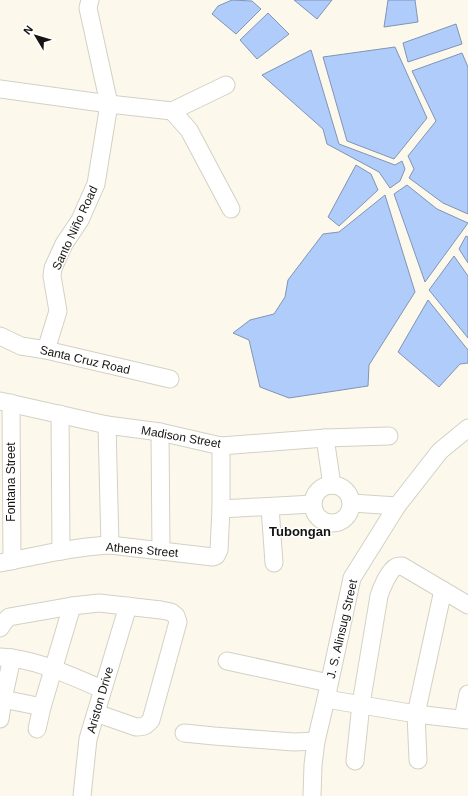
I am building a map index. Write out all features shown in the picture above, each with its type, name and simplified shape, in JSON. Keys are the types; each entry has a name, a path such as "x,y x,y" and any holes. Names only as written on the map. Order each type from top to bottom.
{"street":[{"path":"90,0 88,8 109,104"},
{"path":"0,89 172,111 226,85"},
{"name":"Santo Niño Road","path":"46,350 58,311 52,276 53,268 64,244 80,220 96,184 109,104"},
{"path":"172,111 190,130 231,209"},
{"name":"Santa Cruz Road","path":"0,336 21,346 46,350 170,379"},
{"name":"Madison Street","path":"5,402 107,425 160,432 220,446 325,438 389,436"},
{"name":"Fontana Street","path":"5,402 6,562"},
{"path":"60,414 61,551"},
{"path":"107,425 110,545"},
{"name":"J. S. Alinsug Street","path":"312,796 313,765 316,740 352,578 397,506 440,451 468,428"},
{"path":"160,432 161,551"},
{"path":"325,438 332,485"},
{"path":"220,446 221,509 313,504"},
{"path":"332,485 342,487 349,494 352,503 350,513 342,521 333,524 319,518 313,504 316,494 322,488 332,485"},
{"path":"352,503 397,506"},
{"path":"270,507 274,563"},
{"name":"Athens Street","path":"6,562 61,551 110,545 213,557 218,553 221,509"},
{"path":"356,761 361,704 379,596 392,569 396,566 402,566 468,605"},
{"path":"418,760 416,714 443,590"},
{"path":"0,628 9,617 99,603 170,612 176,616 178,622 151,720 143,727 96,713"},
{"path":"37,729 42,707 72,606"},
{"name":"Ariston Drive","path":"82,796 88,739 128,606"},
{"path":"0,633 5,657 3,699 0,719"},
{"path":"5,657 53,669 102,689"},
{"path":"227,661 328,691 361,704 416,714 465,720 468,694"},
{"path":"3,699 42,707"},
{"path":"184,733 229,738 294,742 316,740"}],"water":[{"path":"232,0 252,1 261,9 236,34 212,14 218,6"},
{"path":"294,0 332,0 317,19"},
{"path":"388,0 415,0 418,22 384,27"},
{"path":"268,13 289,34 257,59 240,40"},
{"path":"456,24 462,44 408,62 403,43"},
{"path":"395,47 427,118 394,159 347,141 323,57"},
{"path":"311,50 339,144 395,165 402,161 405,169 400,181 390,188 379,172 327,144 323,129 262,75"},
{"path":"462,53 468,67 468,214 443,203 409,178 414,169 408,156 436,121 412,71"},
{"path":"356,165 371,174 378,190 339,226 328,217"},
{"path":"407,185 437,209 468,223 425,282 394,194"},
{"path":"385,195 415,292 369,365 368,386 289,398 260,387 249,340 233,333 250,320 274,314 285,297 288,280 323,234 339,232"},
{"path":"466,236 468,237 468,263 459,249"},
{"path":"454,256 468,276 468,338 429,290"},
{"path":"428,300 468,350 468,363 460,364 439,387 398,352"}],"district":[{"name":"Tubongan","path":"300,531"}]}
